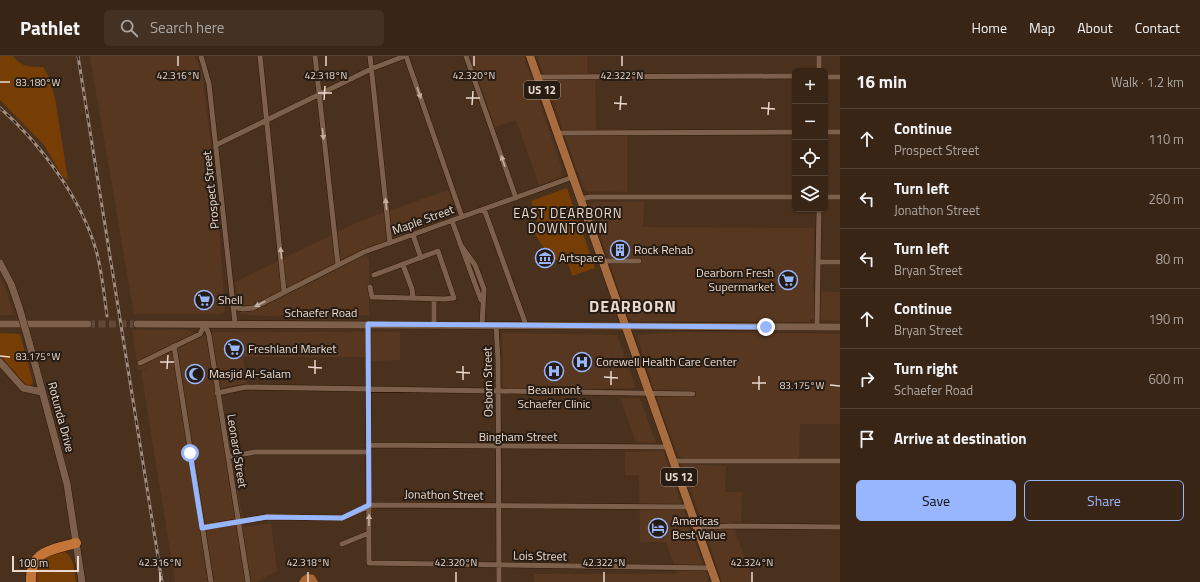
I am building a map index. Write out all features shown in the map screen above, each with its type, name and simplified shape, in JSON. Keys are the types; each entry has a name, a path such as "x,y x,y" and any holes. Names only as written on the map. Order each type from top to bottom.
{"highway":[{"path":"31,582 32,567 40,555 49,550 76,543"}],"main road":[{"name":"US 12","path":"530,56 716,582"},
{"name":"Rotunda Drive","path":"0,263 11,284 19,307 67,484 82,582"},
{"path":"0,324 88,324"},
{"name":"Schaefer Road","path":"137,324 482,324 840,327"},
{"path":"0,362 23,388 42,392"}],"street":[{"name":"Prospect Street","path":"201,56 208,76 235,323"},
{"path":"260,56 268,121 284,292"},
{"path":"315,56 338,265"},
{"path":"370,56 390,243"},
{"path":"216,145 268,121 371,69 406,56 462,217"},
{"path":"466,56 516,198"},
{"path":"819,56 819,68"},
{"path":"538,77 792,76"},
{"path":"828,77 840,77"},
{"path":"557,133 792,132"},
{"path":"828,132 840,132"},
{"name":"Maple Street","path":"234,307 252,308 364,252 573,177"},
{"path":"580,199 603,197 792,197"},
{"path":"828,197 840,197"},
{"path":"484,209 526,325"},
{"path":"817,326 819,212"},
{"path":"452,221 482,302 482,324"},
{"path":"413,235 421,258"},
{"path":"370,287 372,297 434,299 454,298 438,251 374,275"},
{"path":"602,261 639,261"},
{"path":"818,262 840,262"},
{"path":"403,265 412,289 413,298"},
{"path":"434,299 434,324"},
{"path":"140,363 200,334 205,324"},
{"name":"Leonard Street","path":"205,324 210,335 217,393 248,582"},
{"path":"342,544 369,533 367,389 368,324"},
{"name":"Osborn Street","path":"496,325 498,391 499,582"},
{"path":"174,346 211,582"},
{"path":"217,393 246,387 693,394"},
{"name":"Bingham Street","path":"368,445 668,447"},
{"path":"228,457 255,452 368,452"},
{"path":"673,461 840,462"},
{"name":"Jonathon Street","path":"202,528 267,517 342,518 369,505 689,507"},
{"path":"697,530 706,527 731,526 840,526"},
{"name":"Lois Street","path":"369,533 370,563 710,568"}],"shaded area":[{"path":"0,56 13,56 16,60 26,66 43,67 48,75 55,98 68,180 62,176 44,145 0,100"},
{"path":"91,56 195,56 202,73 215,175 225,311 222,314 134,314"},
{"path":"470,56 524,56 562,169 561,177 539,185 516,120 495,127"},
{"path":"537,56 587,56 587,73 595,73 596,129 627,129 627,192 586,191 583,187"},
{"path":"567,188 595,268 572,276 568,264 560,263 553,258 542,246 532,228 539,226 531,201"},
{"path":"448,190 457,213 363,250 369,259 369,315 262,316 240,314 235,282 360,221"},
{"path":"594,202 644,202 643,227 814,228 813,291 840,292 840,321 811,319 809,322 632,321 628,316 590,205"},
{"path":"0,277 8,295 13,315 0,315"},
{"path":"132,330 187,330 205,336 216,332 400,332 400,360 372,361 363,357 243,357 247,383 221,388 244,527 271,523 277,571 256,582 175,582 141,371 150,367 138,371"},
{"path":"681,332 840,334 840,424 800,424 799,458 683,458 678,456 653,387 637,335"},
{"path":"0,333 20,334 33,382 31,386 26,385 0,356"},
{"name":"Beaumont Schaefer Clinic","path":"502,333 617,335 636,388 503,391"},
{"path":"620,398 640,398 656,443 636,442"},
{"path":"663,451 709,582 534,582 534,574 677,574 666,542 640,542 639,475 625,475 625,452"},
{"path":"684,464 726,466 725,492 742,492 741,522 732,522 753,582 722,582 683,466"},
{"path":"63,551 72,560 76,582 35,582 39,564 47,557"},
{"path":"307,574 314,575 318,582 299,582 302,577"}],"tunnel":[{"path":"88,324 137,324"}],"railway":[{"path":"78,56 162,582"},
{"path":"0,108 30,138 70,191 89,230 96,250 103,283 107,316"}],"place":[{"name":"Rock Rehab","path":"620,250"},
{"name":"Artspace","path":"545,258"},
{"name":"Dearborn Fresh Supermarket","path":"788,280"},
{"name":"Shell","path":"204,300"},
{"name":"Freshland Market","path":"234,349"},
{"name":"Corewell Health Care Center","path":"582,362"},
{"name":"Beaumont Schaefer Clinic","path":"554,371"},
{"name":"Masjid Al-Salam","path":"195,374"},
{"name":"Americas Best Value","path":"658,528"}],"district":[{"name":"EAST DEARBORN DOWNTOWN","path":"568,220"},
{"name":"DEARBORN","path":"633,306"}],"route":[{"path":"190,453 202,528 267,517 342,518 364,509 369,505 367,393 368,324 766,327"}]}
